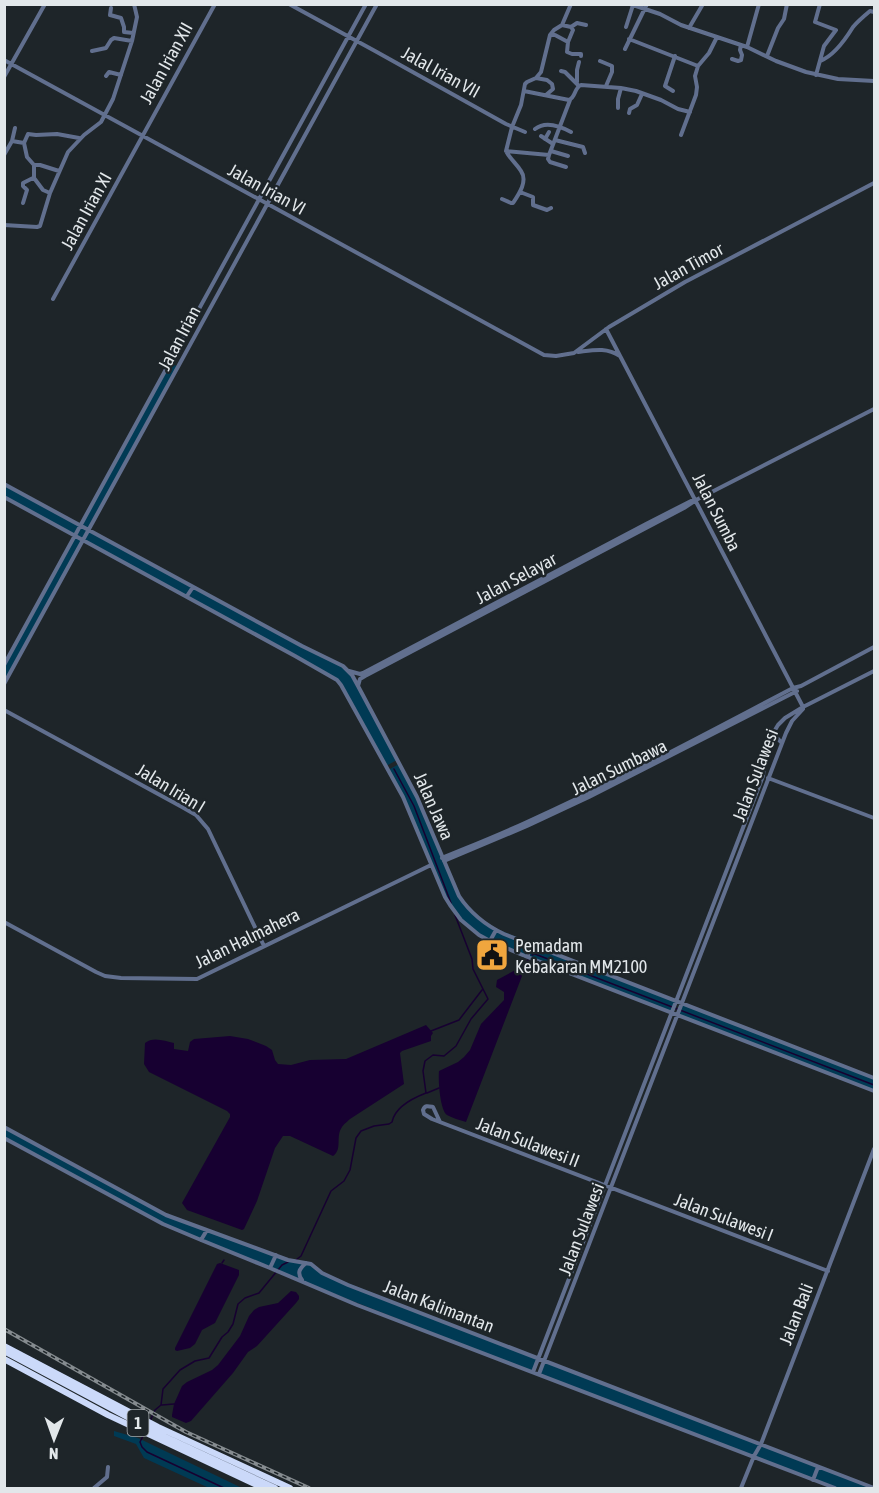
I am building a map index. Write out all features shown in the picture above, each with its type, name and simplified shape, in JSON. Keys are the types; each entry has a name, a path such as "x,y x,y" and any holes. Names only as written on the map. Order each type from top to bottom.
{"highway":[{"name":"1","path":"4,1346 158,1427 290,1488"},
{"name":"1","path":"4,1355 138,1430 262,1488"},
{"name":"1","path":"4,1355 124,1420 268,1488"},
{"name":"1","path":"4,1355 163,1436 275,1488"}],"street":[{"path":"4,77 45,4"},
{"path":"4,225 40,226 50,194 68,152 79,139 100,124 121,75 132,41 137,16 134,4"},
{"name":"Jalan Irian XII","path":"142,136 214,4"},
{"name":"Jalal Irian VII","path":"289,4 506,124 525,132"},
{"name":"Jalan Irian","path":"4,665 366,4"},
{"name":"Jalan Irian","path":"4,684 378,4"},
{"path":"502,199 513,203 524,180 523,173 506,151 521,105 525,84 541,72 550,35 562,25 571,4"},
{"path":"689,28 703,4"},
{"path":"747,47 759,4"},
{"path":"767,56 784,19 788,4"},
{"path":"816,75 824,46 836,30 816,22 820,4"},
{"path":"626,27 631,5 646,7 681,25 747,47 816,75 874,81"},
{"path":"625,49 646,7"},
{"path":"111,8 110,15 121,18 124,32 133,33"},
{"path":"819,62 833,53 863,16 870,11 874,12"},
{"path":"562,25 571,27 577,23 586,25"},
{"path":"571,27 573,32 568,42 567,52 581,54 581,56"},
{"path":"550,35 555,35 568,42"},
{"path":"681,135 696,95 697,87 694,76 717,37"},
{"path":"92,51 106,48 112,39 132,41"},
{"path":"629,39 698,66"},
{"path":"732,59 741,60 741,45"},
{"path":"673,91 665,86 675,56"},
{"name":"Jalan Irian VI","path":"4,60 516,341"},
{"path":"600,61 612,66 606,86"},
{"path":"566,167 550,162 548,159 578,84 579,62"},
{"path":"561,71 578,84 623,88 690,112"},
{"path":"106,76 109,72 121,75"},
{"path":"536,78 550,81 553,86 546,95"},
{"path":"618,108 618,95 628,82"},
{"path":"524,91 570,100"},
{"path":"551,91 554,97"},
{"path":"629,113 630,109 637,105 642,94"},
{"path":"535,129 540,125 549,124 570,132"},
{"path":"4,155 12,141 15,128"},
{"path":"549,132 543,137 554,142 583,147 585,153"},
{"path":"50,194 43,190 34,177 34,165 27,157 24,143 28,134 57,134 79,139"},
{"name":"Jalan Irian XI","path":"53,299 142,136"},
{"path":"12,141 24,143"},
{"path":"506,151 568,156"},
{"path":"34,165 59,171"},
{"path":"23,203 27,190 23,183 34,177"},
{"name":"Jalan Timor","path":"516,341 544,355 556,356 574,352 606,329 685,282 874,183"},
{"path":"520,192 533,197 533,204 548,210 551,208"},
{"name":"Jalan Sumba","path":"606,329 802,707"},
{"path":"574,352 602,349 611,351 620,357"},
{"path":"170,362 178,367"},
{"name":"Jalan Selayar","path":"348,671 361,674 375,668 692,501 874,409"},
{"name":"Jalan Jawa","path":"4,484 348,671 417,797 454,887 463,902 480,920 496,930 874,1078"},
{"name":"Jalan Jawa","path":"4,497 337,680 403,797 445,897 470,928 490,941 528,957 874,1091"},
{"path":"187,597 193,587"},
{"name":"Jalan Sumbawa","path":"443,859 527,826 641,770 874,647"},
{"name":"Jalan Selayar","path":"358,686 363,677 375,668"},
{"path":"808,705 874,671"},
{"name":"Jalan Sulawesi","path":"533,1372 763,776 769,740 785,718 808,705"},
{"name":"Jalan Sulawesi","path":"539,1374 782,743 792,721 808,705"},
{"name":"Jalan Irian I","path":"4,710 200,819 208,829 264,946"},
{"path":"769,740 777,738 782,743"},
{"path":"763,776 874,818"},
{"name":"Jalan Halmahera","path":"4,922 96,972 112,977 197,979 431,865"},
{"path":"490,941 496,930"},
{"path":"528,957 531,944"},
{"name":"Jalan Sulawesi II","path":"440,1122 433,1107 424,1107 423,1110 428,1117 440,1122 611,1188"},
{"name":"Jalan Kalimantan","path":"4,1127 166,1215 288,1260 312,1265 317,1270 348,1285 874,1488"},
{"path":"18,1144 22,1137"},
{"name":"Jalan Kalimantan","path":"4,1138 163,1224 201,1240 357,1305 836,1488"},
{"name":"Jalan Bali","path":"741,1488 761,1444 874,1149"},
{"name":"Jalan Sulawesi I","path":"611,1188 828,1271"},
{"path":"201,1240 207,1230"},
{"path":"273,1269 276,1255"},
{"path":"303,1281 298,1271 304,1263"},
{"path":"94,1488 107,1477 108,1467"},
{"path":"813,1480 818,1467"}],"shaded area":[{"path":"170,362 178,367 90,530 343,666 352,675 397,760 386,766 337,680 84,540 5,684 5,665 75,535 5,497 5,483 81,525"},
{"path":"399,764 425,814 459,896 487,925 676,1001 671,1013 490,941 461,920 445,897 403,797 388,770"},
{"path":"522,967 524,969 522,976 466,1122 449,1116 441,1101 439,1071 464,1057 470,1050 481,1024 504,1000 504,992 496,987 497,980"},
{"path":"682,1003 874,1078 874,1091 678,1015"},
{"path":"426,1025 433,1033 431,1041 400,1053 404,1084 344,1124 339,1135 338,1150 333,1156 290,1136 283,1136 275,1148 257,1201 244,1229 187,1210 182,1203 230,1114 149,1072 144,1064 145,1043 155,1039 163,1040 174,1043 174,1049 188,1051 190,1042 194,1039 230,1036 248,1039 266,1046 272,1050 278,1064 291,1065 310,1060 346,1059"},
{"path":"4,1127 166,1215 288,1259 311,1264 322,1273 538,1358 533,1372 163,1224 5,1138"},
{"path":"217,1264 239,1270 239,1275 215,1323 202,1330 195,1344 190,1348 175,1350"},
{"path":"291,1291 296,1292 299,1296 296,1303 257,1346 248,1352 233,1373 191,1421 186,1423 172,1417 174,1404 182,1386 218,1365 240,1336 254,1310 278,1303"},
{"path":"544,1361 874,1488 835,1488 539,1374"},
{"path":"114,1431 138,1438 242,1488 209,1488 144,1458 136,1444 114,1436"}],"waterway":[{"path":"394,769 414,806 451,903"},
{"path":"296,1260 301,1256 331,1191 344,1181 350,1170 356,1138 361,1131 389,1124 397,1112 410,1100 426,1093 423,1071 425,1061 433,1055 444,1056 456,1046 471,1019 488,999 473,969 472,959 455,915"},
{"path":"532,955 535,954 874,1085"},
{"path":"522,967 528,960"},
{"path":"431,1031 459,1020 482,990"},
{"path":"427,1093 439,1088"},
{"path":"150,1421 155,1410 161,1405 163,1389 180,1370 195,1361 209,1358 233,1324 238,1304 245,1298 259,1293 282,1265 288,1262"},
{"path":"162,1405 174,1404"},
{"path":"144,1434 140,1442 147,1452 224,1488"}],"railway":[{"path":"4,1329 186,1432 309,1488"}],"place":[{"name":"Pemadam Kebakaran MM2100","path":"492,955"}]}
